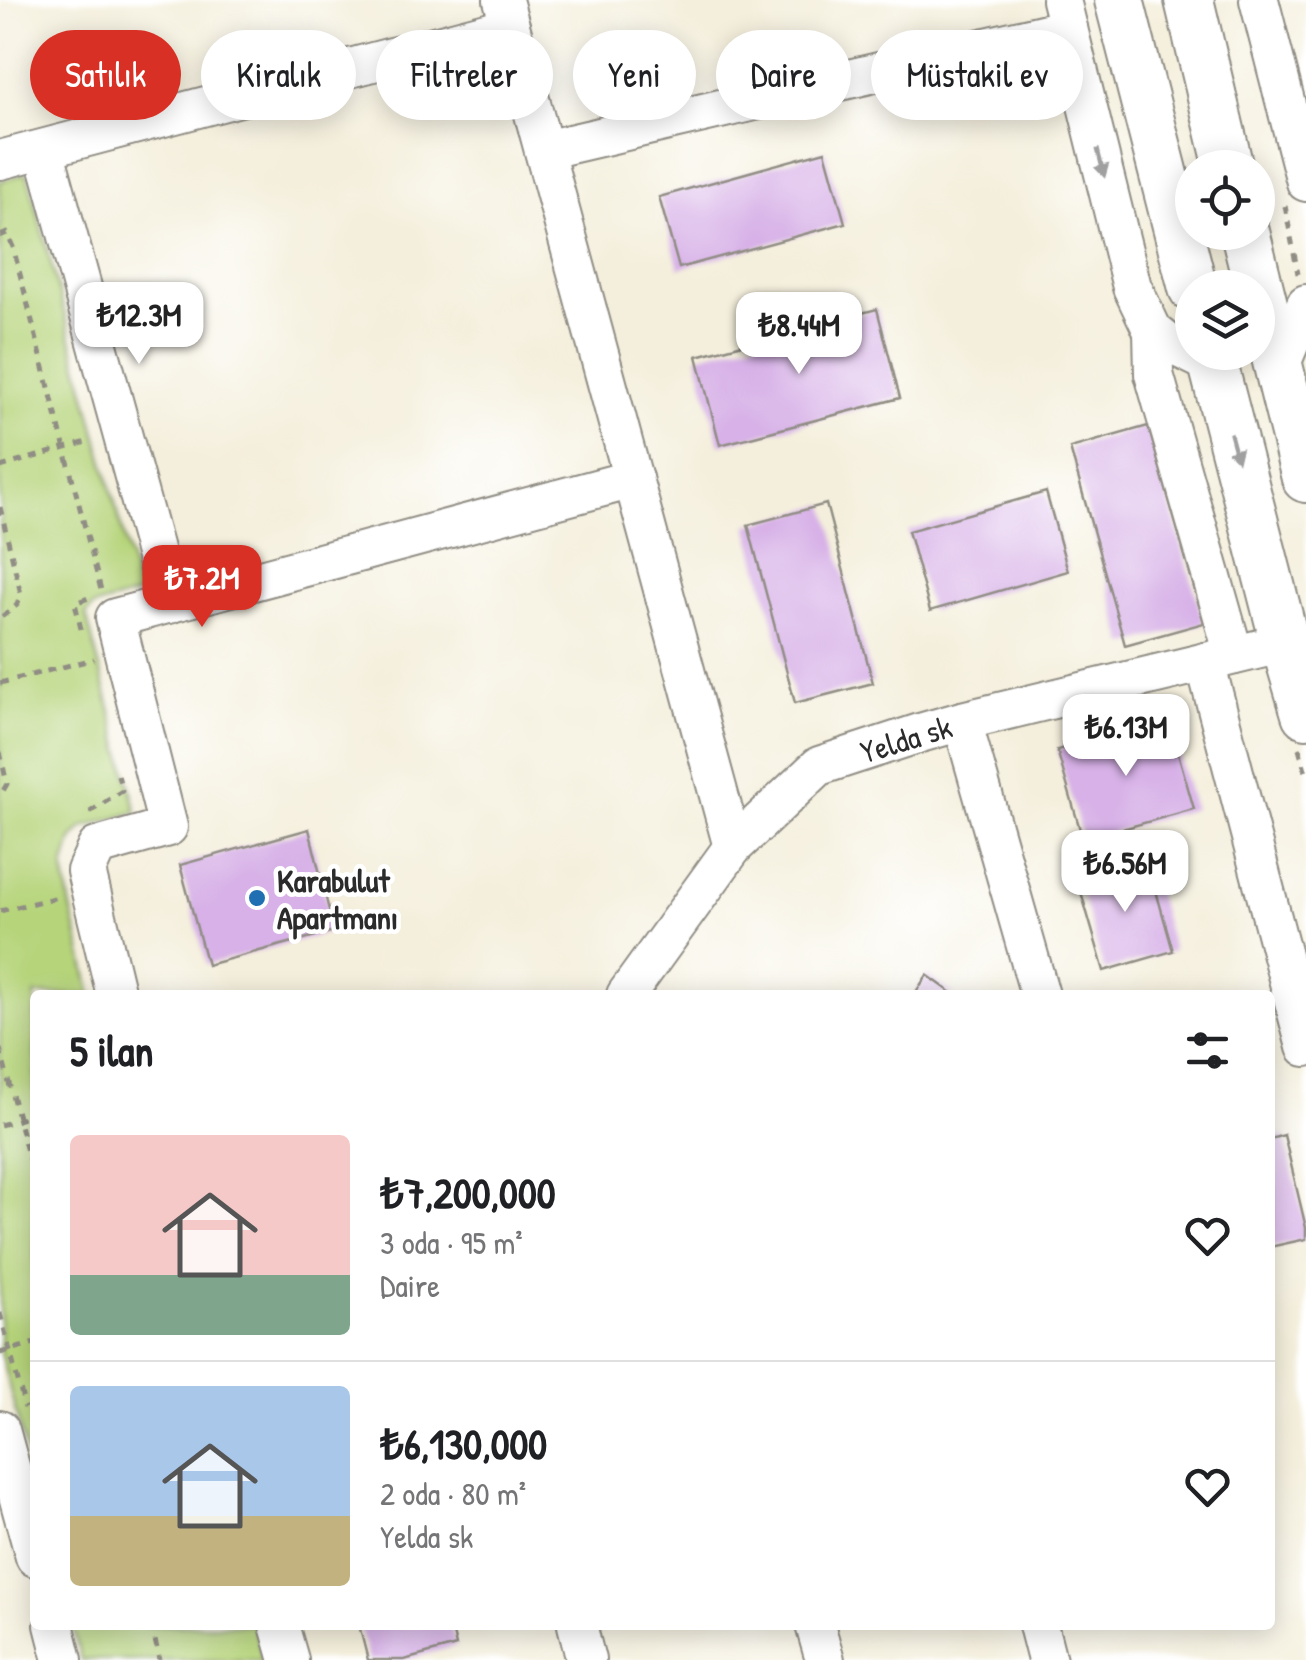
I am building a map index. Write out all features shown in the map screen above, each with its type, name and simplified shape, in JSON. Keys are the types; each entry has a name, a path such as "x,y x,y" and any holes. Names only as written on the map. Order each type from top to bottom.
{"main road":[{"path":"1119,0 1188,270"},
{"path":"1188,0 1225,150"},
{"path":"1249,250 1306,478"},
{"path":"1215,370 1306,714"}],"street":[{"path":"1259,0 1306,182"},
{"path":"0,160 506,13 733,847"},
{"path":"544,150 1064,14 1132,287 1153,331 1154,374 1306,1047"},
{"path":"44,149 169,604"},
{"path":"1278,371 1305,307"},
{"path":"1153,331 1175,346"},
{"path":"115,990 86,871 96,847 168,828 116,618 633,479"},
{"name":"Yelda sk","path":"630,990 733,847 820,766 920,733 1285,643"},
{"path":"962,722 1039,990"},
{"path":"12,1418 30,1527"},
{"path":"55,1630 63,1660"},
{"path":"280,1630 288,1660"},
{"path":"578,1630 586,1660"},
{"path":"816,1630 825,1660"},
{"path":"1039,1630 1047,1660"}],"path":[{"path":"0,236 7,233 13,247 102,594 75,603 84,641"},
{"path":"0,467 122,431"},
{"path":"0,507 21,594 18,606 0,618"},
{"path":"0,682 124,651"},
{"path":"0,752 7,784 0,796"},
{"path":"81,818 122,791 117,772"},
{"path":"0,911 90,889"},
{"path":"0,1049 30,1164"},
{"path":"0,1125 30,1116"},
{"path":"0,1313 10,1350 12,1418"},
{"path":"0,1352 30,1344"},
{"path":"152,1630 160,1660"}],"green space":[{"path":"27,173 139,594 93,607 86,615 137,812 84,827 72,840 64,869 91,990 30,990 30,1466 0,1352 0,181"},
{"path":"73,1630 254,1630 263,1660 81,1660"}],"building":[{"path":"825,151 845,223 679,268 659,197"},
{"path":"877,309 900,398 720,445 697,356"},
{"path":"1148,426 1204,623 1125,645 1070,448"},
{"path":"1046,492 1068,571 930,611 908,531"},
{"path":"826,504 873,683 795,703 748,525"},
{"path":"1168,718 1194,809 1083,840 1057,750"},
{"name":"Karabulut Apartmanı","path":"309,829 334,931 207,965 180,865"},
{"path":"1147,859 1173,951 1104,971 1077,878"},
{"path":"927,975 948,990 917,990"},
{"path":"1284,1135 1306,1239 1275,1246 1275,1138"},
{"path":"360,1630 452,1630 456,1646 404,1660 368,1660"}],"place":[{"name":"Karabulut Apartmanı","path":"257,898"}]}
